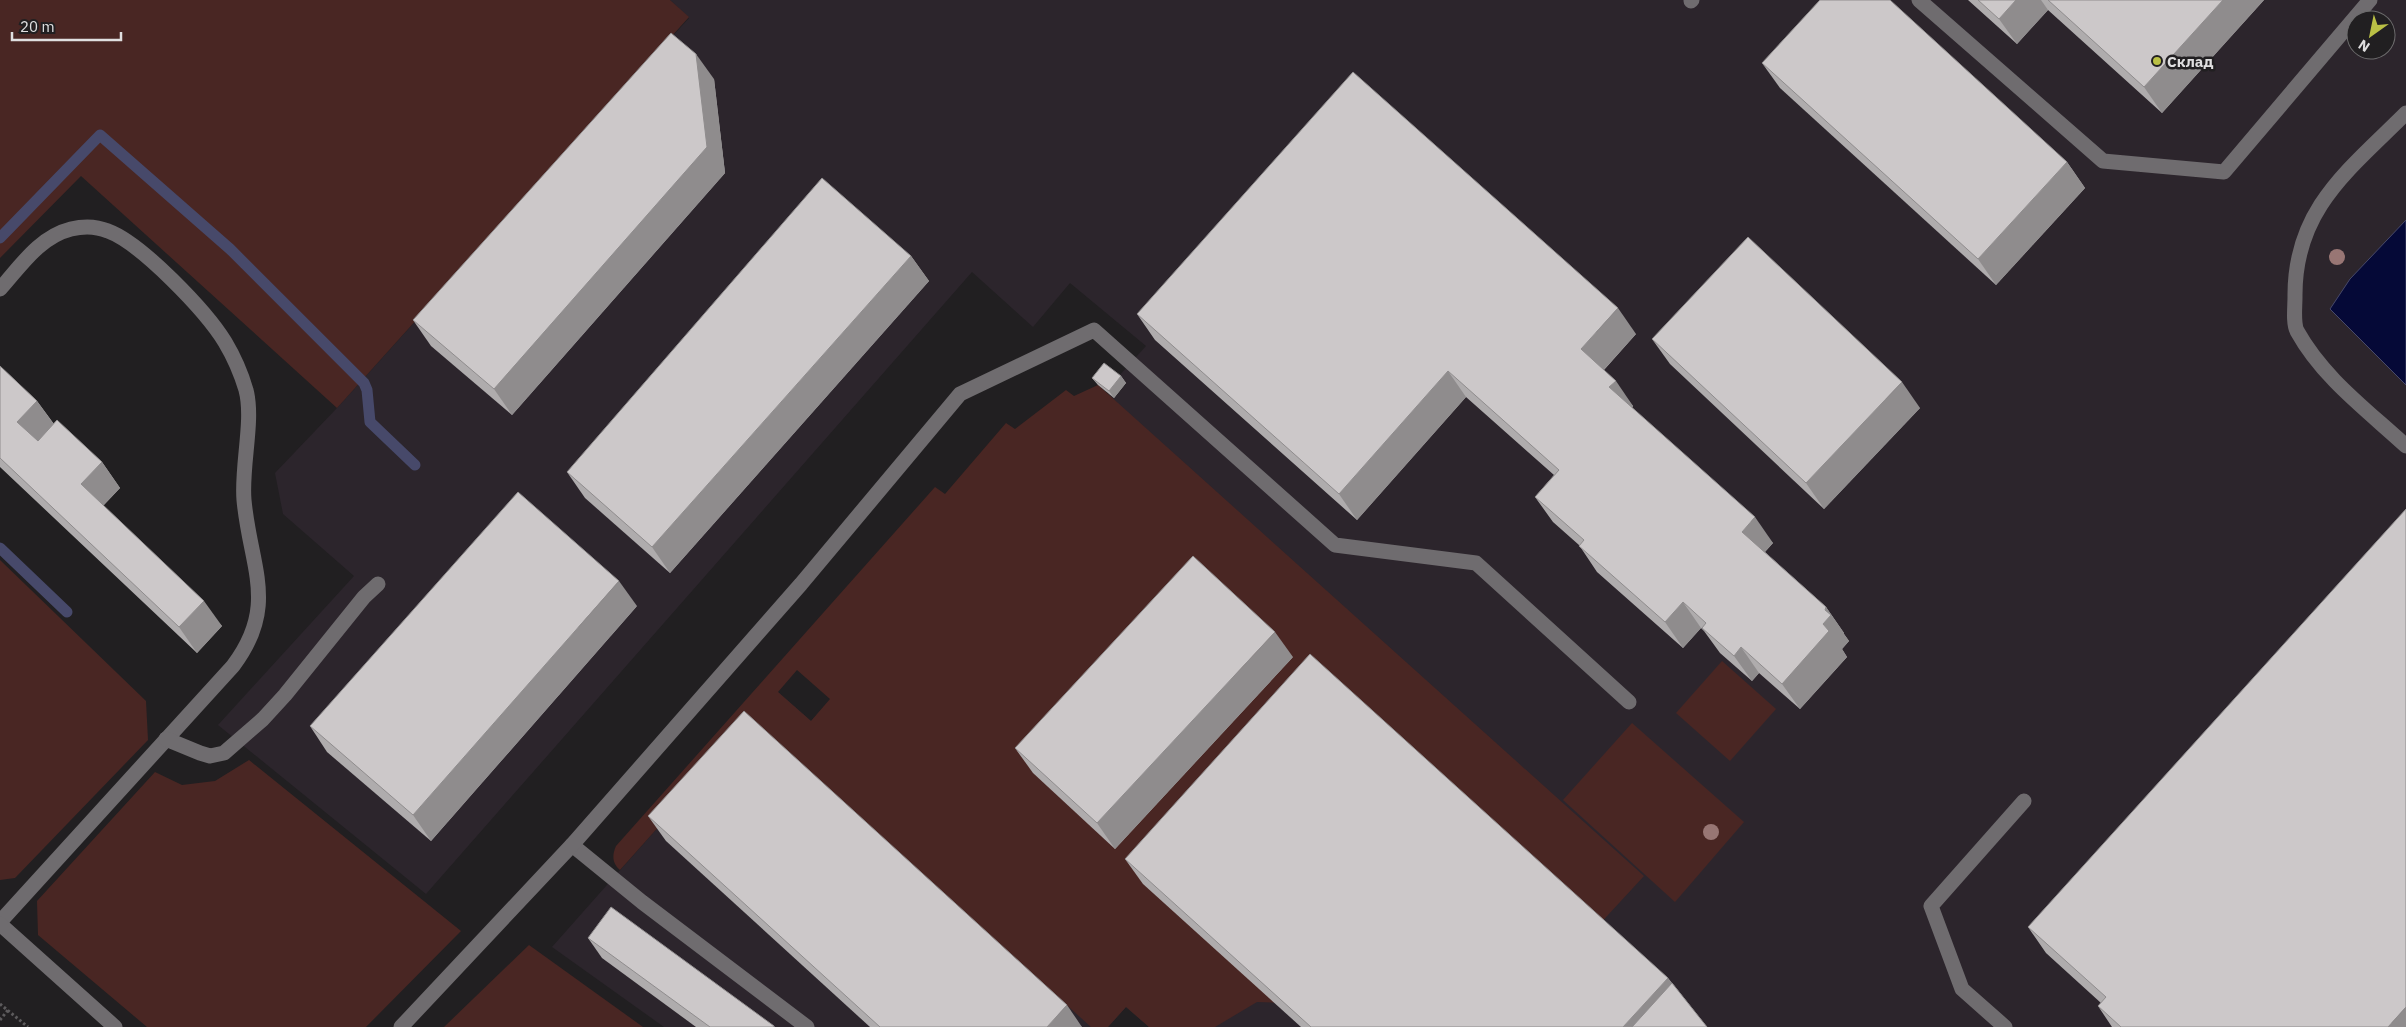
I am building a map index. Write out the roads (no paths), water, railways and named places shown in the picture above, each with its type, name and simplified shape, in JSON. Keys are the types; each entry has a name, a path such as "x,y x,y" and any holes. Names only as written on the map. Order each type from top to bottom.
{"street":[{"path":"1919,0 2103,161 2224,172 2370,0"},
{"path":"2406,113 2328,191 2306,229 2295,276 2296,329 2326,374 2406,446"},
{"path":"0,290 37,248 48,239 59,233 83,227 107,230 134,247 191,299 225,342 238,366 248,405 244,498 257,572 259,610 256,624 246,648 233,666 0,923 115,1027"},
{"path":"401,1027 572,845 802,584 960,394 1094,330 1335,545 1476,562 1629,702"},
{"path":"166,739 205,755 224,753 268,713 364,597 378,584"},
{"path":"2006,1027 1962,990 1930,906 2024,801"},
{"path":"572,845 642,902 807,1027"}],"waterway":[{"path":"0,238 100,135 230,249 364,383 367,390 370,422 415,465"},
{"path":"0,548 67,612"}],"place":[{"name":"Склад","path":"2157,61"}]}
